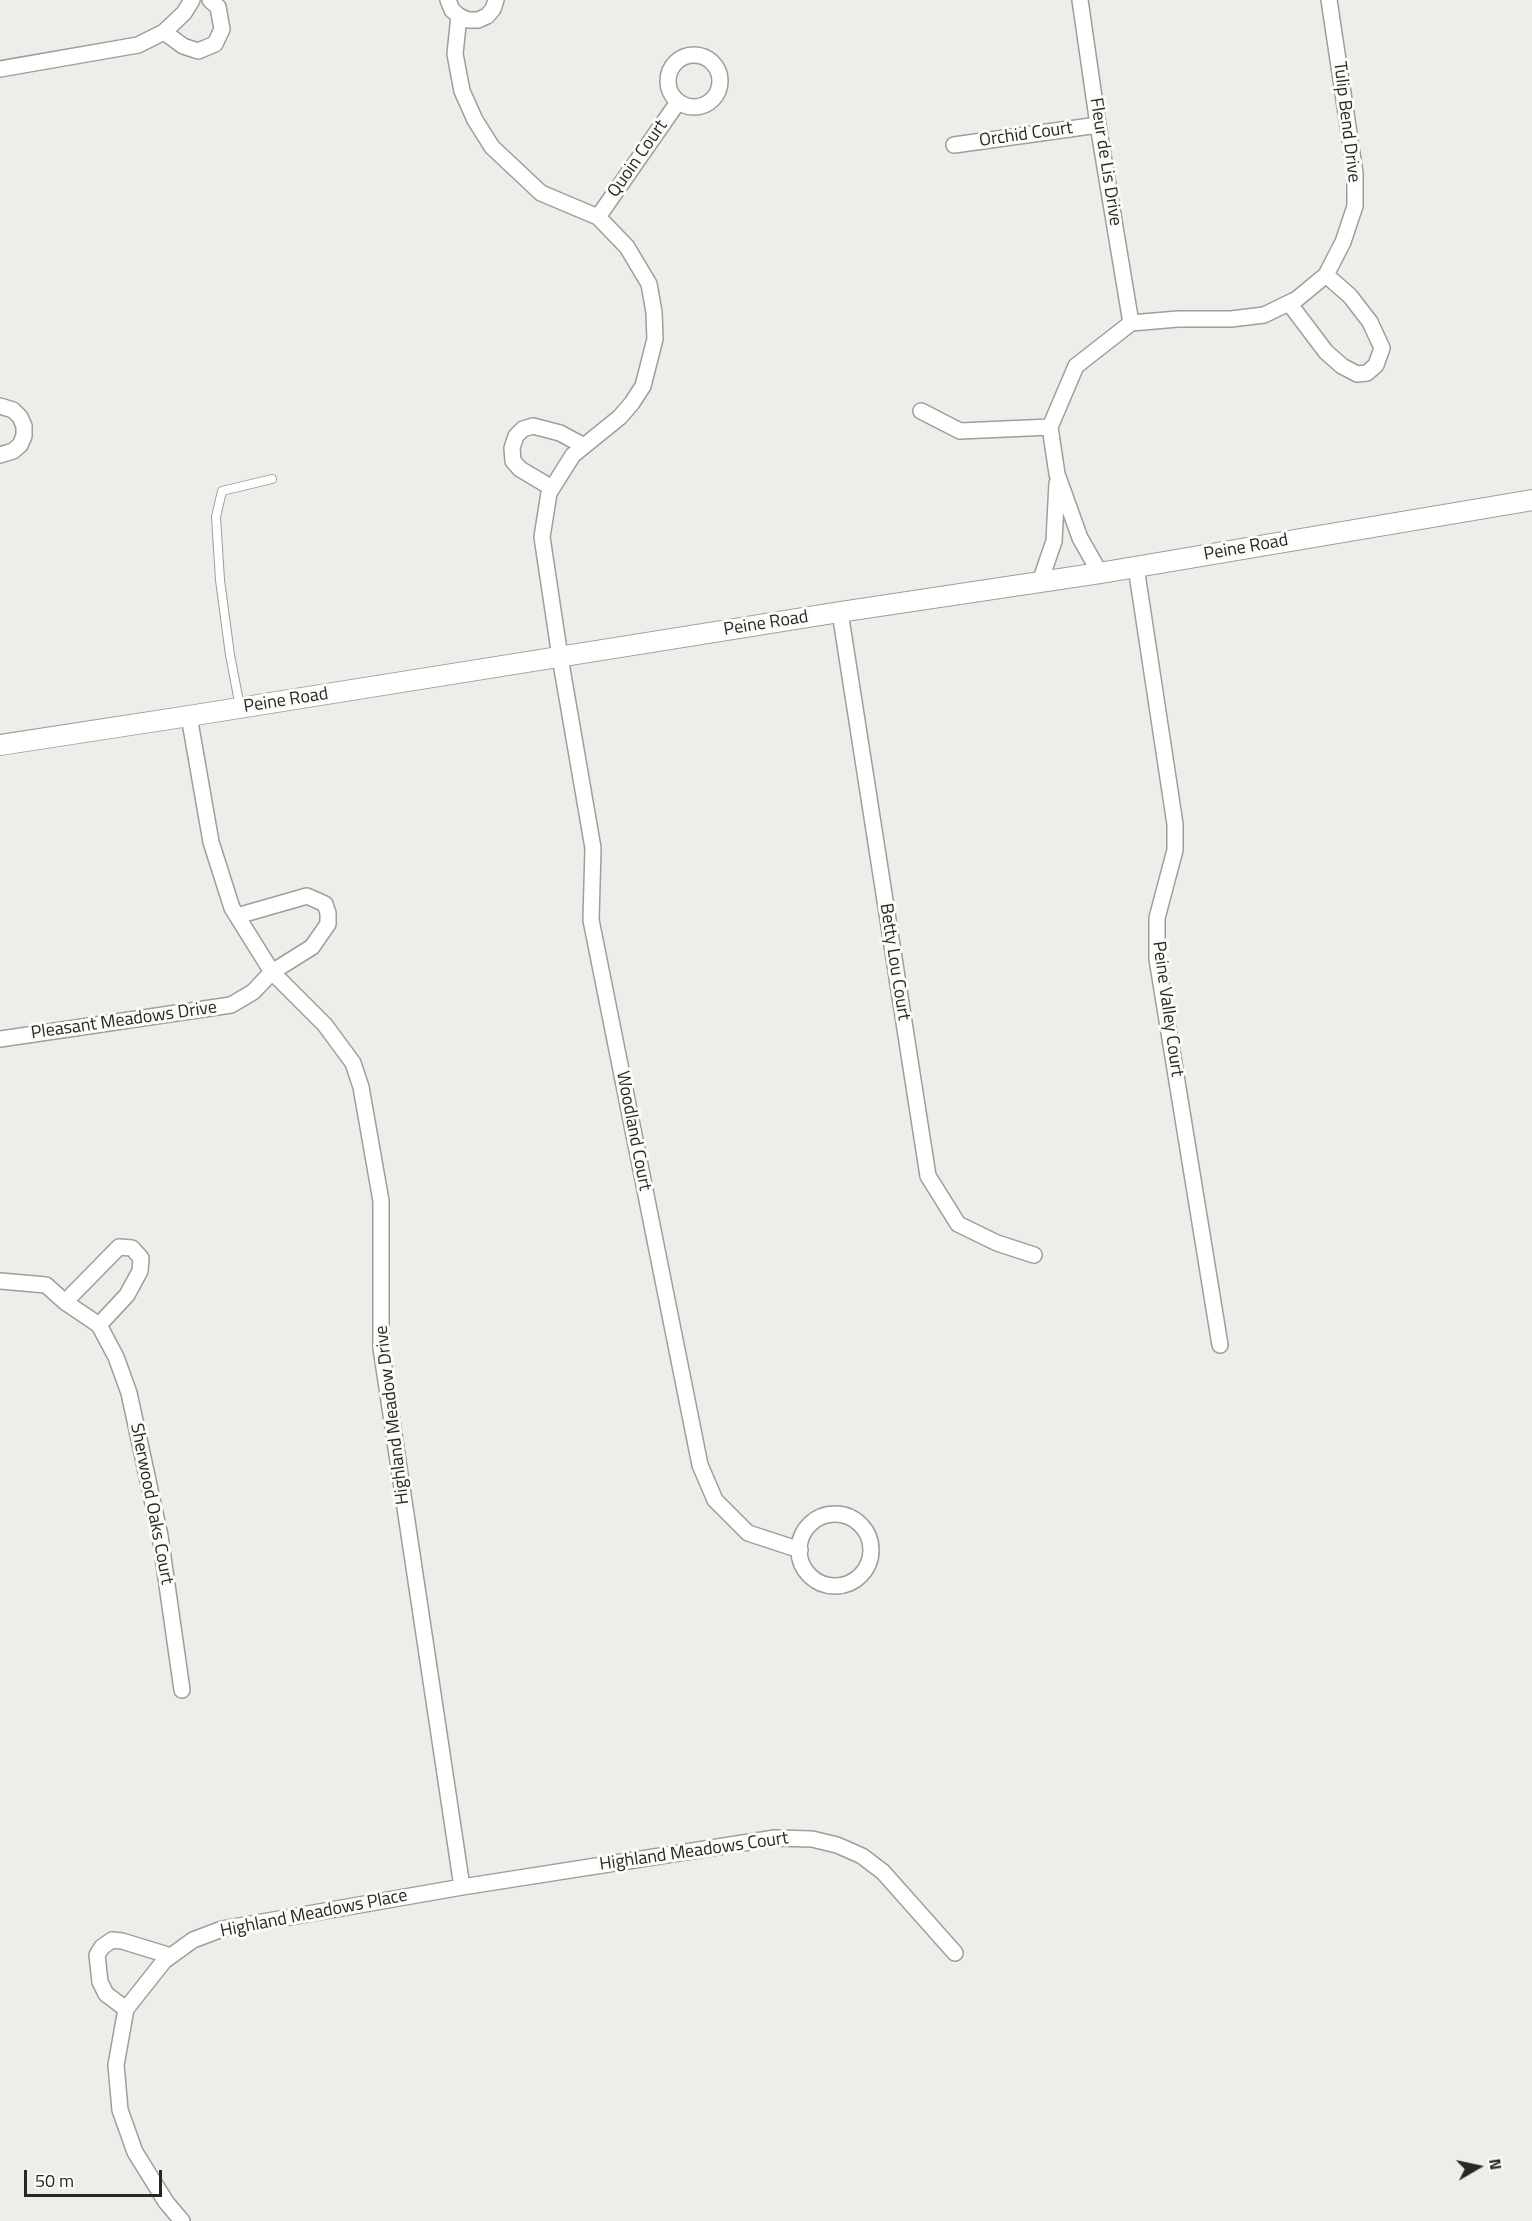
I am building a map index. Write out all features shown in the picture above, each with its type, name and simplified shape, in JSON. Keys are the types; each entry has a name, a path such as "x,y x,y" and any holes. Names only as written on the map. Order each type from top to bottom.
{"street":[{"path":"0,69 138,45 164,32 184,13 192,0"},
{"path":"164,32 183,46 198,51 215,44 222,29 218,7 210,0"},
{"path":"448,0 452,10 468,20 478,20 487,16 496,0"},
{"name":"Fleur de Lis Drive","path":"1080,0 1131,323"},
{"name":"Tulip Bend Drive","path":"1131,323 1178,319 1231,319 1264,315 1297,299 1326,274 1343,242 1355,206 1355,173 1329,0"},
{"path":"459,16 455,54 462,91 475,120 492,147 541,193 598,217"},
{"name":"Quoin Court","path":"598,217 678,102"},
{"name":"Orchid Court","path":"954,146 1098,125"},
{"name":"Woodland Court","path":"598,217 627,247 649,284 654,312 655,339 643,386 633,403 620,417 573,455 549,493 542,537 593,849 591,920 700,1465 715,1500 748,1533 800,1550"},
{"path":"1289,303 1326,352 1342,366 1357,374 1367,373 1376,365 1382,348 1370,322 1357,304 1326,274"},
{"path":"1040,582 1054,541 1057,474 1050,427 1076,366 1131,323"},
{"path":"0,406 13,410 20,417 24,426 24,436 20,445 13,451 0,455"},
{"path":"921,411 960,431 1050,427"},
{"path":"552,488 520,469 513,461 512,448 516,436 523,429 533,426 560,432 584,446"},
{"path":"1057,474 1080,538 1100,573"},
{"name":"Peine Road","path":"0,744 1100,573 1532,500"},
{"name":"Peine Valley Court","path":"1136,567 1175,824 1175,850 1157,918 1157,959 1220,1345"},
{"name":"Betty Lou Court","path":"840,612 928,1176 958,1224 997,1244 1034,1255"},
{"name":"Highland Meadow Drive","path":"189,716 211,842 232,908 272,972 325,1025 353,1063 366,1112 381,1201 381,1348 462,1887"},
{"path":"237,916 307,896 325,904 328,924 312,947 272,972"},
{"name":"Pleasant Meadows Drive","path":"0,1039 231,1005 253,992 272,972"},
{"path":"65,1302 119,1247 132,1248 141,1258 140,1271 127,1296 99,1325"},
{"name":"Sherwood Oaks Court","path":"0,1281 46,1285 65,1302 99,1325 116,1357 129,1393 160,1536 182,1690"},
{"path":"835,1514 849,1516 860,1524 868,1535 872,1549 869,1563 861,1575 850,1583 836,1586 822,1583 810,1576 802,1564 800,1550 802,1536 809,1525 821,1516 835,1514"},
{"name":"Highland Meadows Court","path":"462,1887 776,1838 812,1839 837,1845 862,1856 883,1872 955,1953"},
{"name":"Highland Meadows Place","path":"182,2221 166,2202 135,2152 120,2110 116,2065 126,2009 164,1961 193,1940 222,1929 462,1887"},
{"path":"126,2009 106,1994 100,1982 98,1955 102,1947 112,1940 122,1941 171,1956"}],"lane":[{"path":"240,708 220,580 216,517 222,491 272,479"}]}
